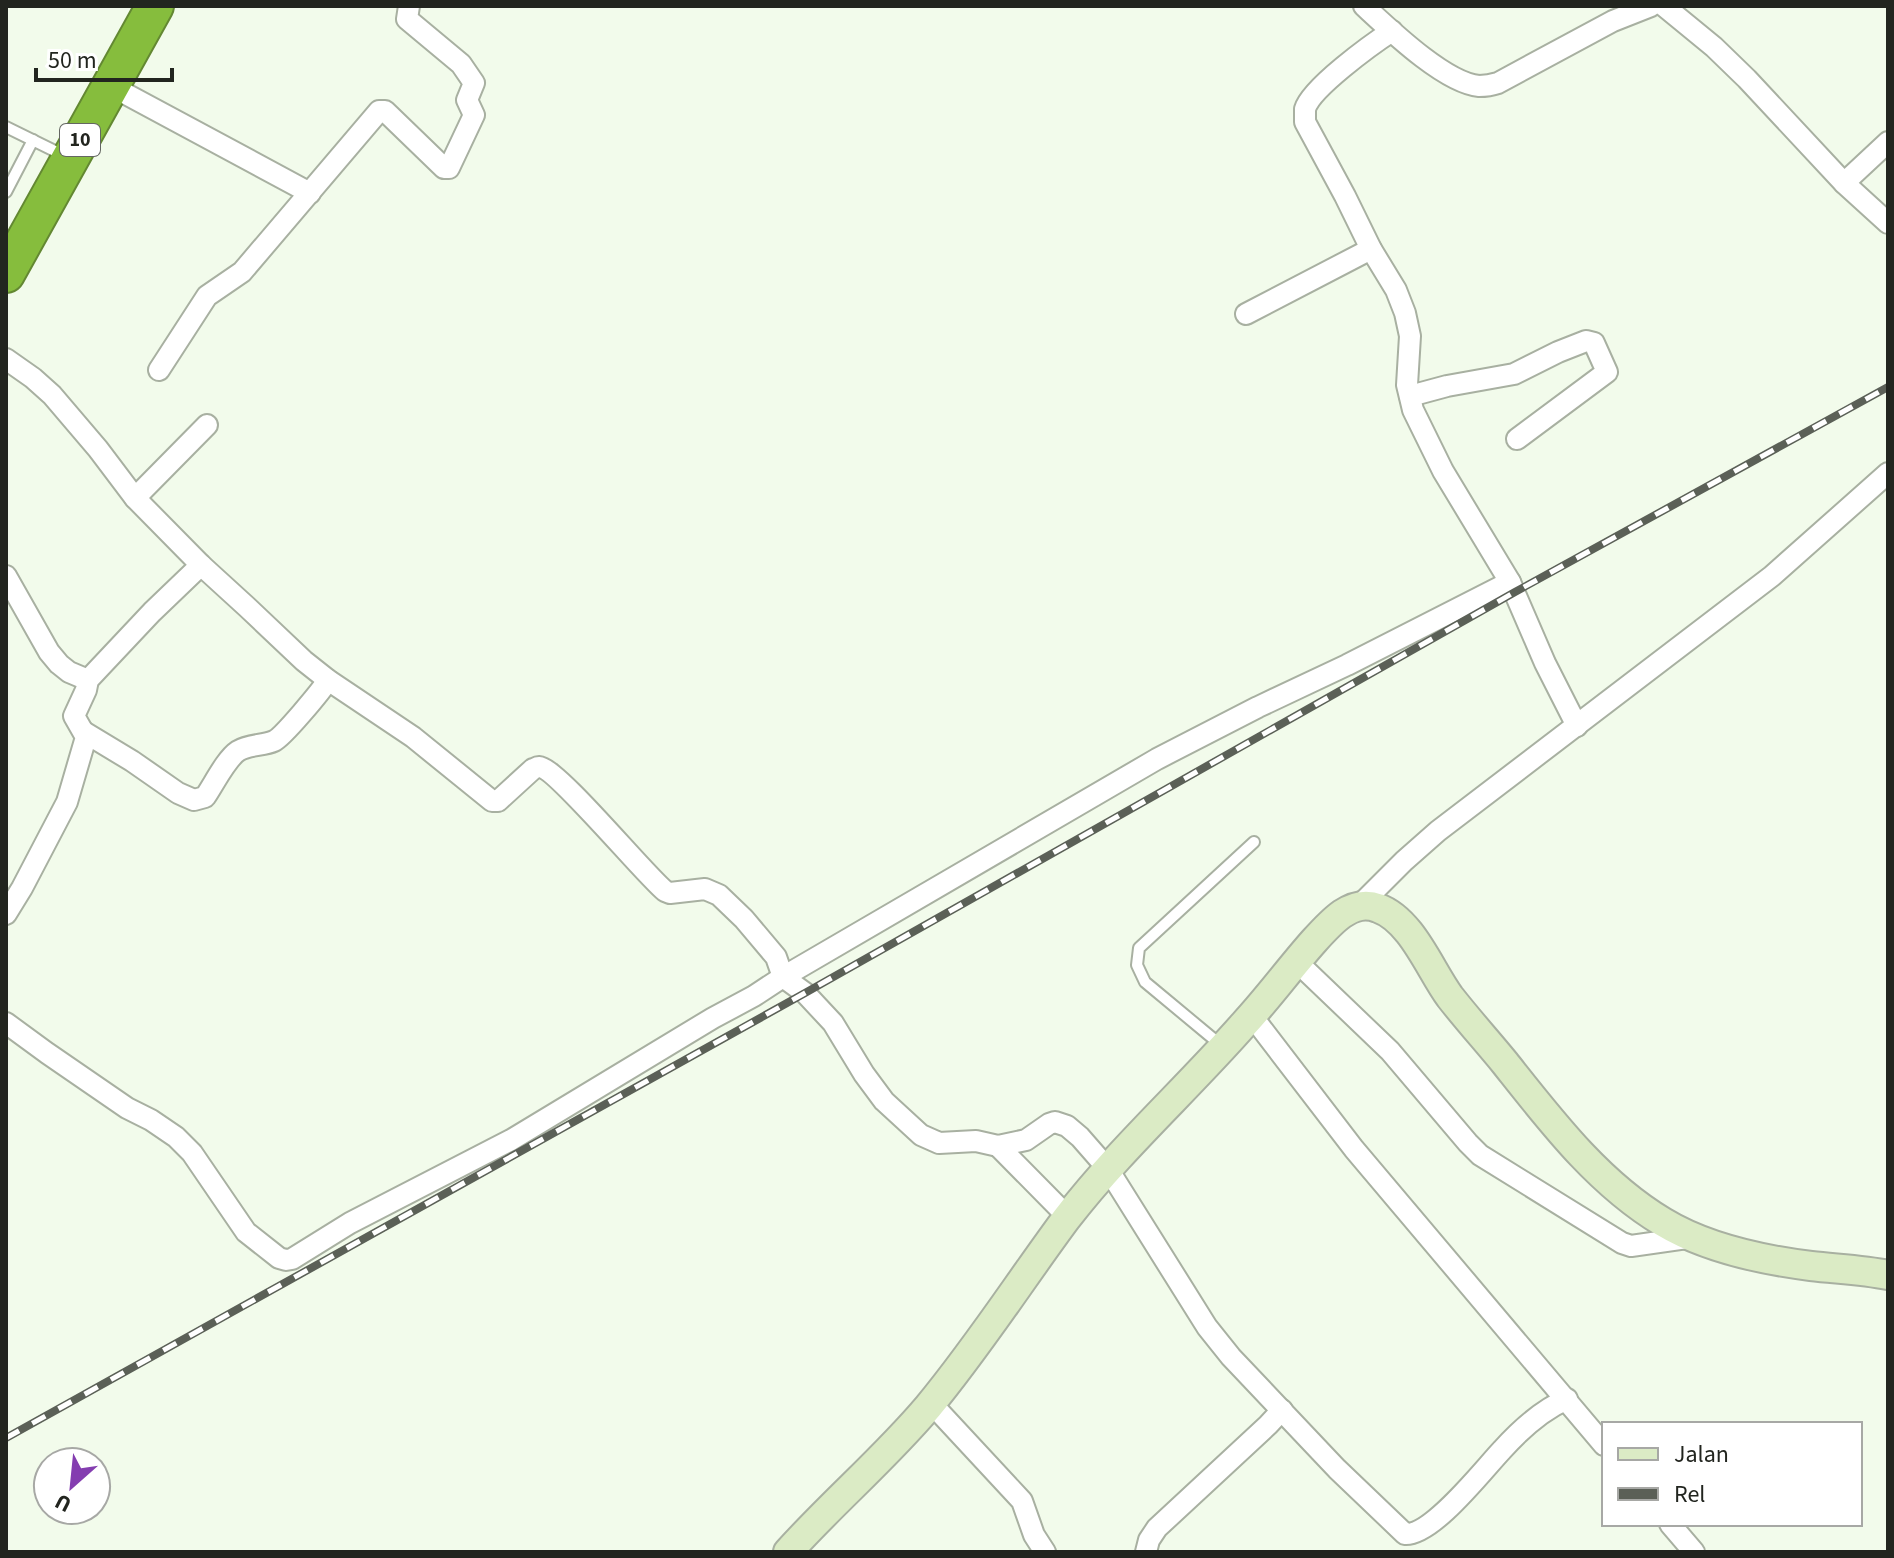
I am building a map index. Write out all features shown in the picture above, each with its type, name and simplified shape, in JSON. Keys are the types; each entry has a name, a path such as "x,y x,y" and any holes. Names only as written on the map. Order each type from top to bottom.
{"highway":[{"name":"10","path":"13,254 155,6"}],"street":[{"path":"159,370 207,296 242,272 381,110 444,168 449,168 474,115 467,100 474,83 461,64 407,19 409,6"},
{"path":"1364,6 1430,63 1477,86 1498,83 1613,21 1651,6"},
{"path":"1664,6 1714,47 1844,183 1888,223"},
{"path":"1392,31 1312,98 1305,109 1305,122 1371,249 1396,290 1405,313 1410,336 1407,385 1413,410 1443,471 1510,582 1545,663 1577,726"},
{"path":"111,86 310,193"},
{"path":"1844,183 1888,142"},
{"path":"1246,314 1371,249"},
{"path":"1410,396 1514,374 1586,341 1594,343 1607,372 1517,439"},
{"path":"6,359 52,395 135,498 201,565 328,680 413,737 492,801 498,801 533,769 543,769 558,780 665,891 705,889 719,895 776,957 783,977 805,993 833,1023 884,1101 921,1135 939,1143 976,1141 998,1146 1019,1143 1055,1122 1067,1126 1108,1169 1207,1327 1231,1357 1337,1469 1405,1534 1413,1535 1418,1542 1504,1448 1552,1406 1567,1399"},
{"path":"135,498 207,425"},
{"path":"788,1552 931,1403 1068,1217 1108,1169 1252,1016 1329,925 1361,904 1438,831 1772,576 1888,473"},
{"path":"6,914 67,802 86,744 84,732 74,713 88,680 201,565"},
{"path":"6,576 49,652 69,672 88,680"},
{"path":"6,1023 71,1070 176,1137 192,1153 240,1225 274,1255 286,1260 350,1223 511,1140 689,1032 1157,759 1510,582"},
{"path":"84,732 178,793 200,799 205,797 237,751 282,737 328,680"},
{"path":"1361,904 1378,907 1404,926 1448,993 1574,1148 1634,1203 1694,1237 1743,1252 1775,1260 1888,1275"},
{"path":"1296,961 1390,1051 1480,1155 1622,1243 1631,1246 1694,1237"},
{"path":"1252,1016 1354,1149 1602,1443"},
{"path":"998,1146 1068,1217"},
{"path":"931,1403 1022,1501 1034,1535 1045,1552"},
{"path":"1146,1552 1157,1528 1282,1410"},
{"path":"1672,1526 1694,1552"}],"lane":[{"path":"6,127 69,158"},
{"path":"6,192 33,140"},
{"path":"1224,1047 1145,982 1137,965 1139,948 1254,842"}],"railway":[{"path":"6,1438 805,993 1515,592 1888,387"}]}
